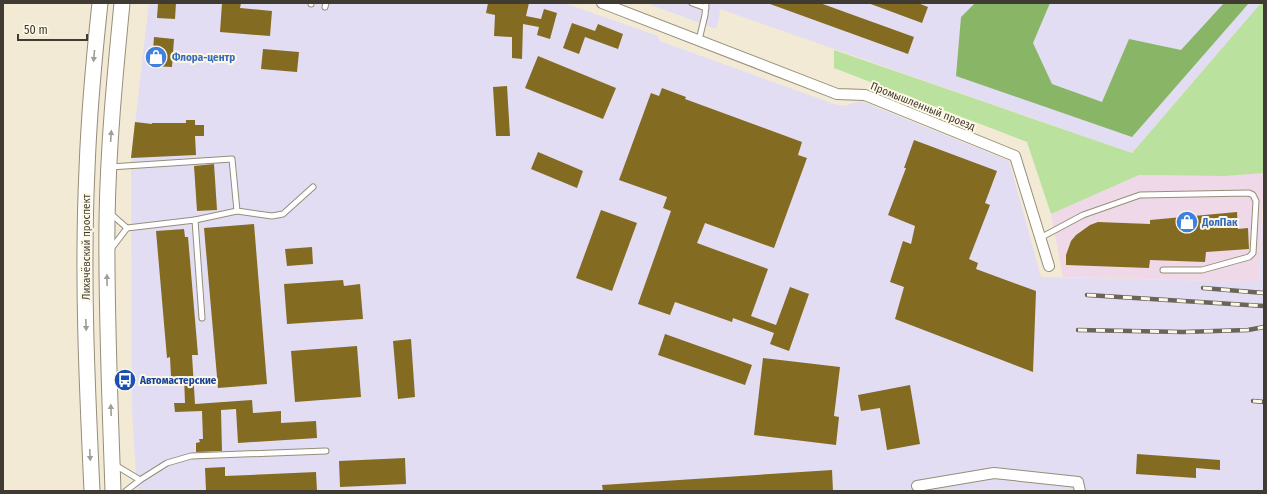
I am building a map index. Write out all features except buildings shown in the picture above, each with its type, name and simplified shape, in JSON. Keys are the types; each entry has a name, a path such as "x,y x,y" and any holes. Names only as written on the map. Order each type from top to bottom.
{"main road":[{"name":"Лихачёвский проспект","path":"92,491 85,316 86,219 87,169 94,58 100,3"},
{"name":"Лихачёвский проспект","path":"114,491 112,463 107,210 122,3"}],"street":[{"name":"Промышленный проезд","path":"602,3 837,94 865,95 1015,156 1049,266"},
{"path":"917,486 994,473 1078,482 1080,491"}],"lane":[{"path":"692,3 706,6 699,40"},
{"path":"109,167 232,159 237,211"},
{"path":"107,210 127,228 195,220 237,211 272,216 283,214 313,187"},
{"path":"1040,238 1083,215 1140,195 1249,193 1253,195 1256,201 1253,253 1249,257 1202,270 1163,270"},
{"path":"195,220 202,318"},
{"path":"107,256 127,228"},
{"path":"126,491 167,463 191,456 326,452"},
{"path":"112,463 140,480"}],"shaded area":[{"path":"149,3 564,3 658,36 660,41 831,103 843,106 861,101 1009,161 1041,277 1259,282 1264,196 1264,491 137,491 132,411 131,158"},
{"path":"646,3 1261,3 1132,153 720,9 716,29"},
{"path":"1264,173 1259,282 1063,277 1051,214 1139,175 1226,176"}],"green space":[{"path":"974,3 1050,3 1033,43 1052,84 1102,102 1129,39 1181,50 1224,3 1249,3 1132,137 956,76 961,17"},
{"path":"1261,3 1264,3 1264,173 1226,176 1139,175 1051,214 1027,142 834,68 834,50 1132,153"}],"railway":[{"path":"1203,288 1264,293"},
{"path":"1087,295 1264,306"},
{"path":"1078,330 1183,332 1248,330 1264,327"},
{"path":"1253,401 1264,402"}],"place":[{"name":"Флора-центр","path":"156,57"},
{"name":"ДолПак","path":"1187,222"},
{"name":"Автомастерские","path":"125,380"}]}
